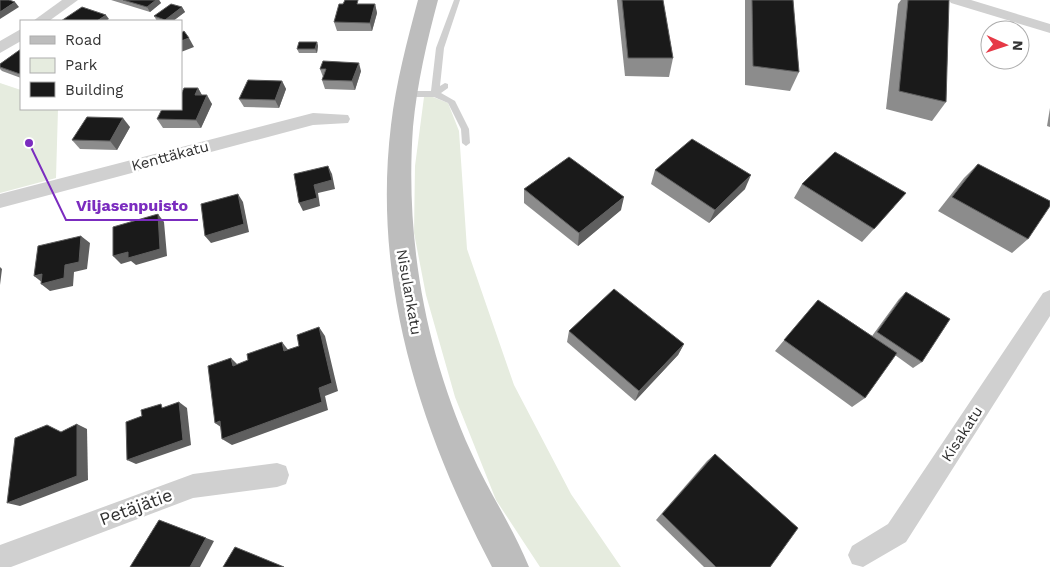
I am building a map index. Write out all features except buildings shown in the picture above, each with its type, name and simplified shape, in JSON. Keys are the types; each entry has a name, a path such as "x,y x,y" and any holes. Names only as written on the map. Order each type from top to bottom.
{"main road":[{"name":"Nisulankatu","path":"428,0 407,94 399,170 403,267 412,316 428,380 448,443 481,516 510,567"}],"street":[{"path":"41,20 71,0"},
{"path":"956,0 1050,29"},
{"path":"0,48 20,35"},
{"name":"Kenttäkatu","path":"0,201 313,119 342,120"},
{"name":"Kisakatu","path":"861,555 897,533 1050,299"},
{"name":"Petäjätie","path":"0,558 193,486 277,475"}],"lane":[{"path":"435,94 440,48 457,0"},
{"path":"435,94 445,86"},
{"path":"407,94 435,94 451,101 465,129 466,144"}],"green space":[{"path":"0,83 20,90 20,110 58,110 56,178 0,193"},
{"path":"424,97 433,97 448,103 459,131 467,249 514,385 571,494 621,567 540,567 496,500 455,397 426,295 414,233 415,166"}],"place":[{"name":"Viljasenpuisto","path":"29,143"}]}
